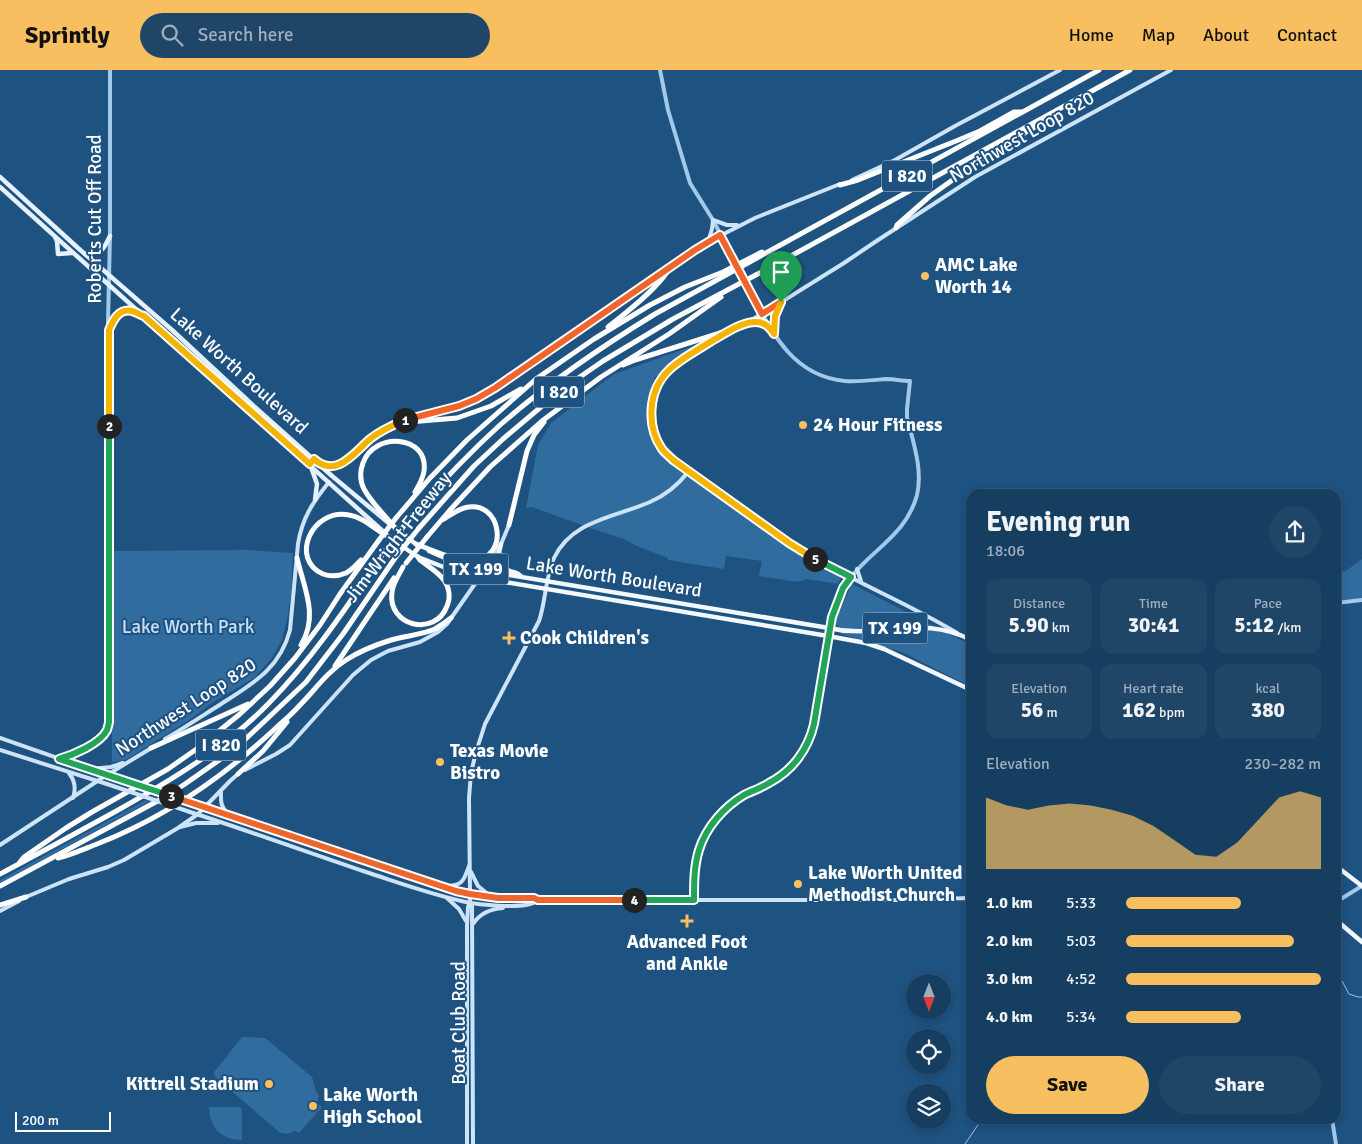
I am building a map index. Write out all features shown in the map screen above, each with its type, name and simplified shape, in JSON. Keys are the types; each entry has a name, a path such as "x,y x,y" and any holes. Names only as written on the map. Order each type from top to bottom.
{"highway":[{"name":"Jim Wright Freeway","path":"0,874 162,786 205,757 240,730 266,705 314,652 407,522 459,464 526,403 590,355 648,318 1099,70"},
{"name":"Jim Wright Freeway","path":"0,886 165,797 235,749 309,678 343,634 418,528 474,466 561,390 636,340 672,319 1130,70"},
{"path":"896,228 930,196 996,148 1051,118 1062,108"},
{"path":"840,185 875,174 962,139 1014,112 1023,112"},
{"path":"397,423 457,418 491,406 526,386 594,339 668,296 723,272 786,240 792,239"},
{"path":"594,339 595,336 633,306 670,269"},
{"path":"52,858 67,856 106,841 135,827 198,790 259,744 299,706 333,669 394,579 450,510 490,467 552,413 724,295 728,290"},
{"path":"618,366 737,327"},
{"path":"18,865 24,857 66,828 156,776 198,748 253,702 294,658 320,625 368,553 402,511 451,455 526,386"},
{"path":"509,525 527,451 534,435 552,413"},
{"path":"396,529 364,490 361,478 362,465 367,454 375,447 388,441 400,441 412,445 422,456 424,464 422,478 402,511"},
{"path":"416,544 464,560 474,560 490,553 497,541 497,525 493,518 484,510 466,507 441,521"},
{"path":"368,553 346,573 333,576 325,575 313,567 307,554 307,546 317,524 331,515 340,514 359,518 389,537"},
{"name":"Lake Worth Boulevard","path":"396,529 416,544 448,560 485,571 830,628 852,631 921,627 935,628 966,638"},
{"name":"Lake Worth Boulevard","path":"389,537 418,556 456,572 480,578 866,643 884,649 966,687"},
{"path":"501,544 498,556 504,569 518,573 522,577"},
{"path":"405,565 392,591 392,602 396,612 402,619 411,624 422,625 433,622 439,618 447,607 448,589 442,578 420,560 418,556"},
{"path":"294,658 306,636 310,612 308,595 297,558"},
{"path":"708,616 716,614 720,610"},
{"path":"719,618 721,614 728,611"},
{"path":"333,669 355,654 370,647 435,629 451,618"},
{"path":"962,685 966,684"},
{"path":"152,748 253,702"},
{"path":"238,774 270,743 299,706"},
{"path":"1341,870 1362,886"},
{"path":"0,905 26,898"},
{"path":"1341,924 1362,942"}],"main road":[{"name":"Northwest Loop 820","path":"319,464 334,466 344,463 370,439 397,423 459,406 476,399 720,235 895,160 1060,70"},
{"name":"Northwest Loop 820","path":"737,327 762,314 844,263 975,177 1171,70"},
{"name":"Lake Worth Boulevard","path":"0,177 319,464 396,529"},
{"name":"TX 199","path":"0,187 75,255"},
{"path":"708,242 713,220 727,225 739,226"},
{"path":"54,236 57,241 58,254 75,255"},
{"path":"85,254 96,254 102,251 110,236"},
{"name":"Lake Worth Boulevard","path":"75,255 389,537"},
{"path":"774,334 775,316 781,302"},
{"path":"109,330 114,318 126,311 133,311 144,316"},
{"path":"737,327 761,322 771,329"},
{"name":"Lake Worth Boulevard","path":"737,327 678,362 667,372 658,385 654,395 651,420 662,448 688,472 789,543 817,560 959,634"},
{"path":"314,459 310,465 317,484 315,500"},
{"name":"Boat Club Road","path":"467,1144 470,926 472,906 470,902 469,798 471,773 485,724 539,621 552,564 565,542 577,531 594,522 650,502 667,493 688,472"},
{"name":"Northwest Loop 820","path":"0,845 265,674 283,650 290,630 298,544 303,526 315,500 329,482"},
{"path":"485,571 501,544 509,525"},
{"path":"857,570 862,583"},
{"path":"0,911 69,879 124,860 178,828 198,814 238,774 276,754 290,744 353,675 371,660 388,651 424,640 438,632 451,618 480,578"},
{"path":"0,739 388,869 470,894 491,897 534,898 538,900 896,900 966,898"},
{"path":"0,750 445,897 485,905 518,906"},
{"path":"89,769 110,767 128,762"},
{"path":"69,773 75,784 73,798"},
{"path":"220,790 222,808 229,815"},
{"path":"178,828 196,823 223,823"},
{"path":"361,870 364,861"},
{"path":"442,886 461,883 464,880 470,863"},
{"path":"470,863 478,886 491,897"},
{"path":"384,878 388,869"},
{"path":"445,897 462,912 470,926 485,912 534,904 538,900"},
{"name":"Boat Club Road","path":"470,926 473,1144"}],"street":[{"name":"Roberts Cut Off Road","path":"59,759 67,757 96,742 107,730 109,722 108,284 110,236 110,70"},
{"path":"660,70 668,110 690,183 713,220 774,334 796,360 822,376 844,381 866,382 888,379 910,381 907,417 919,467 916,497 907,518 891,539 851,577 836,603 828,636 813,727 804,750 794,764 779,777 736,801 714,822 697,856 694,900"},
{"path":"1341,602 1362,600"},
{"path":"1341,899 1362,886"},
{"path":"1333,1124 1336,1144"}],"green space":[{"path":"699,344 654,378 648,404 650,437 669,460 841,577 838,584 807,579 798,582 759,576 762,561 726,556 724,569 668,560 668,558 624,539 532,507 526,508 538,445 551,423 614,374"},
{"name":"Lake Worth Park","path":"247,550 293,553 291,594 287,620 282,640 271,659 254,678 213,702 192,718 126,760 112,762 112,551"},
{"path":"1362,559 1362,600 1341,602 1341,572 1346,571"},
{"path":"852,584 966,642 966,684 902,652 841,634 835,621"},
{"path":"146,800 150,801 0,883 0,880"},
{"name":"Kittrell Stadium","path":"242,1037 265,1038 312,1077 319,1096 317,1103 322,1107 299,1133 295,1131 288,1134 280,1133 215,1077 214,1072"},
{"path":"209,1107 240,1107 242,1109 242,1140 228,1138 214,1127"}],"waterway":[{"path":"1341,981 1349,994 1362,997"},
{"path":"965,1144 979,1124"}],"place":[{"name":"AMC Lake Worth 14","path":"925,276"},
{"name":"24 Hour Fitness","path":"803,425"},
{"name":"Cook Children's","path":"509,638"},
{"name":"Texas Movie Bistro","path":"440,762"},
{"name":"Lake Worth United Methodist Church","path":"798,884"},
{"name":"Advanced Foot and Ankle","path":"687,921"},
{"name":"Kittrell Stadium","path":"269,1084"},
{"name":"Lake Worth High School","path":"313,1106"}],"route":[{"path":"720,235 762,314 781,302 775,316 774,334 771,329 761,322 750,322 738,326 678,362 667,372 654,395 651,420 654,431 662,448 673,460 789,543 851,577 843,588 832,617 814,724 806,747 790,769 766,785 736,801 714,822 697,856 694,900 538,900 534,898 498,898 456,891 59,759 67,757 96,742 107,730 109,722 109,330 114,318 120,314 129,310 144,316 310,464 314,459 319,464 334,466 344,463 370,439 394,424 410,418 459,406 495,388 695,250 720,235"}]}
